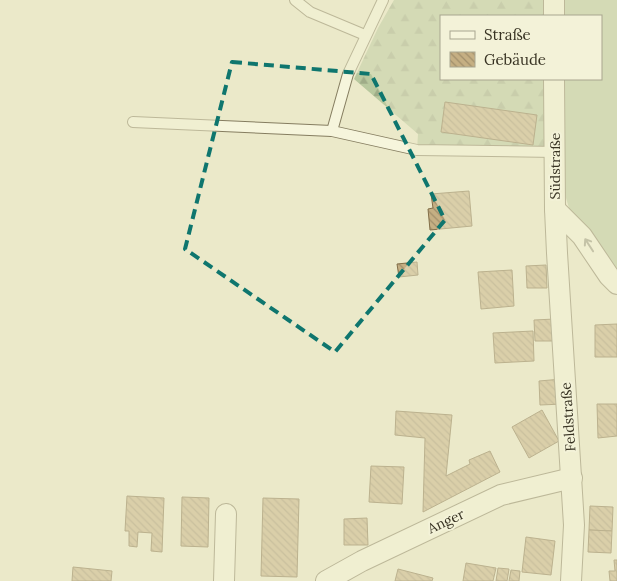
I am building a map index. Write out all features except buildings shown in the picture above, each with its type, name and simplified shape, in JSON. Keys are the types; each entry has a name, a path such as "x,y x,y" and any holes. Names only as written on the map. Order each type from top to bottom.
{"street":[{"path":"554,0 554,15"},
{"name":"Südstraße","path":"554,80 557,253"},
{"path":"555,208 582,236 609,276 617,284"},
{"name":"Feldstraße","path":"557,253 572,478 574,525 571,581"},
{"name":"Anger","path":"326,581 362,561 501,495 572,478"},
{"path":"224,581 226,514"}],"lane":[{"path":"295,0 310,12 365,35"},
{"path":"332,131 348,74 383,0"},
{"path":"134,122 332,131 416,150 555,152"}],"highlighted area":[{"path":"232,62 371,74 445,220 335,352 185,249"}],"green space":[{"path":"394,0 617,0 615,63 555,152 417,150 418,134 354,79 378,28"},
{"path":"560,0 617,0 617,276 577,235 561,181 560,80 602,80 602,15 560,15"}]}
